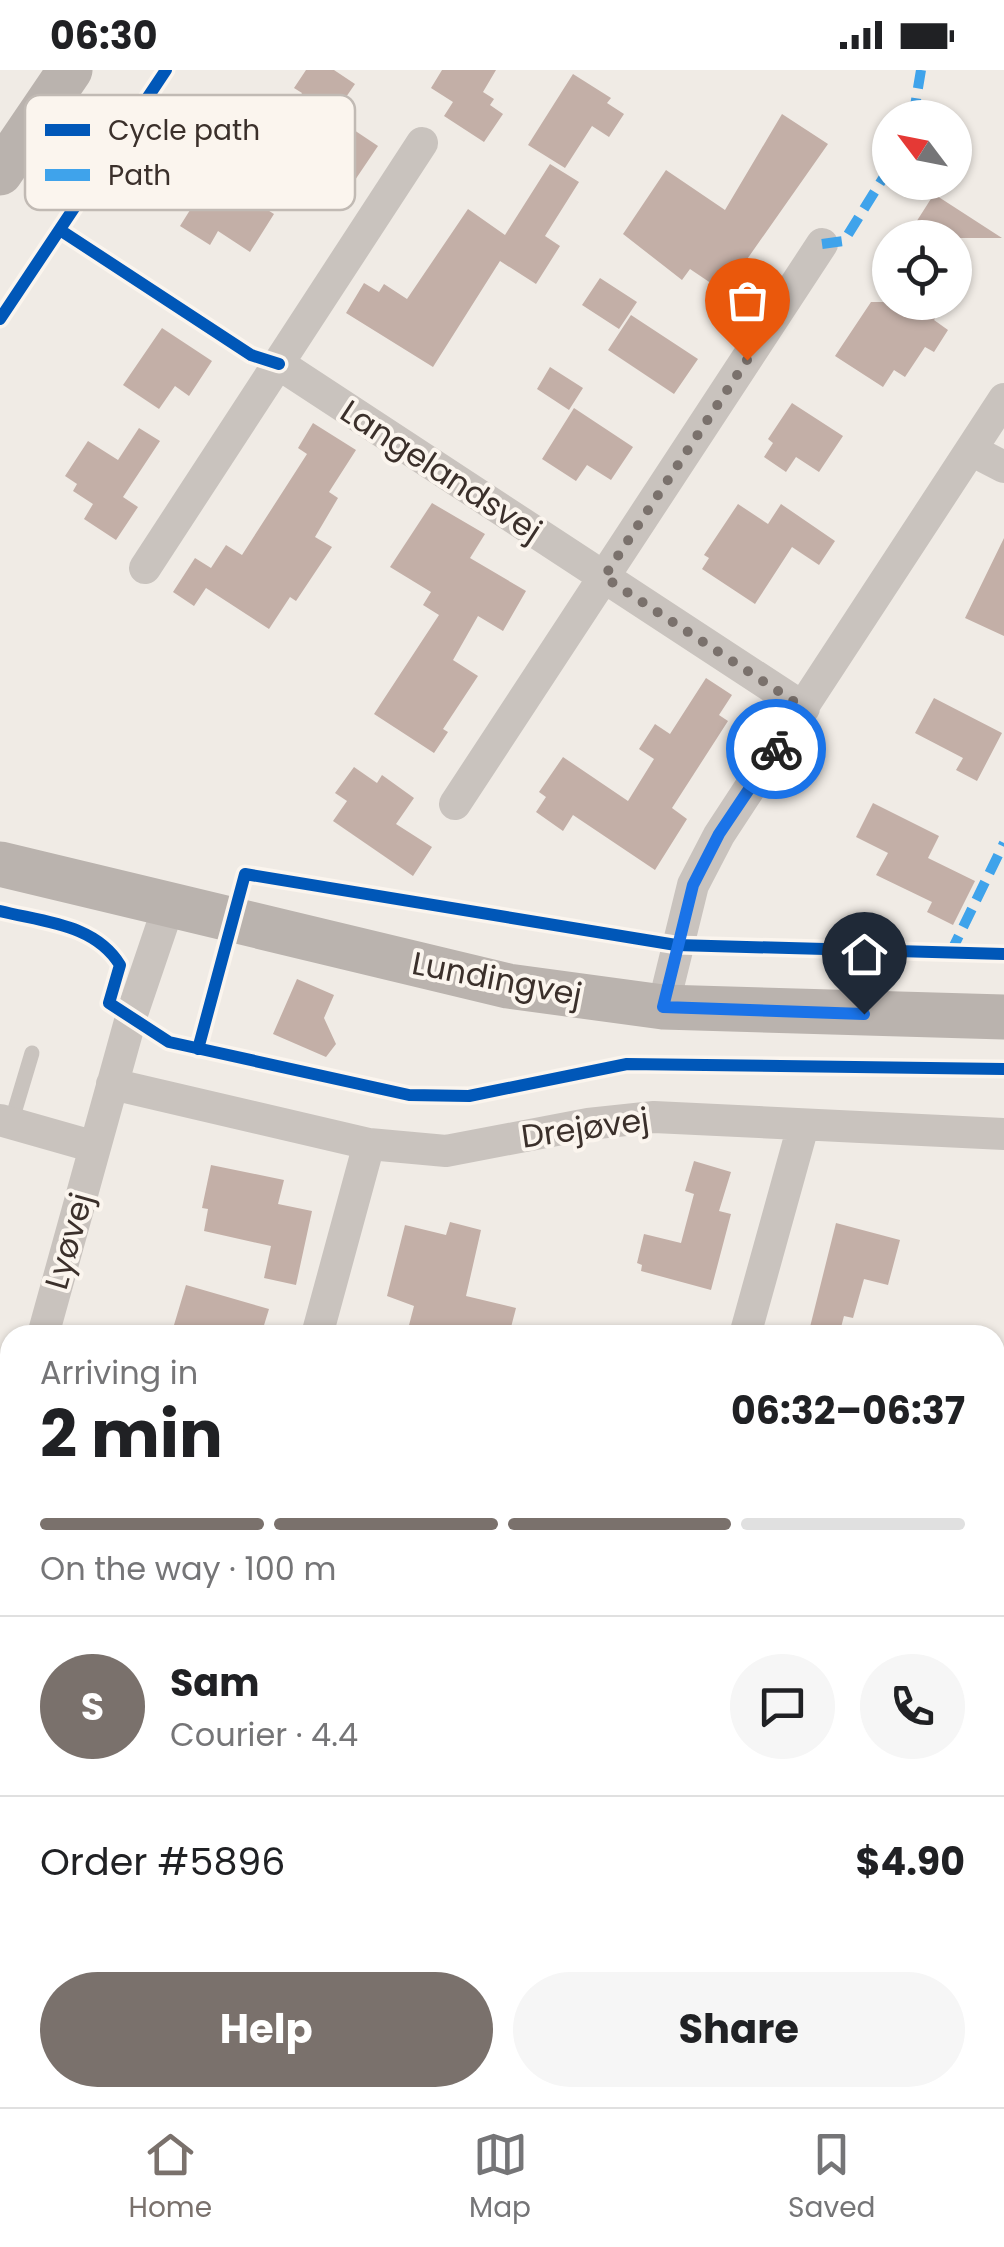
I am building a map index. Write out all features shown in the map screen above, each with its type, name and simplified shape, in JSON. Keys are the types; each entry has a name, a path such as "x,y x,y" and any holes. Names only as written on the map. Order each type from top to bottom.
{"street":[{"path":"53,95 70,70"},
{"path":"0,173 25,136"},
{"path":"145,568 422,143"},
{"path":"456,804 822,244"},
{"name":"Langelandsvej","path":"279,364 804,708"},
{"path":"663,1007 693,885 719,834 1004,398"},
{"path":"972,451 1004,467"},
{"name":"Lundingvej","path":"0,864 508,986 663,1007 1004,1017"},
{"name":"Lyøvej","path":"45,1325 112,1084 169,905"},
{"name":"Drejøvej","path":"112,1084 368,1144 446,1151 654,1116 1004,1134"},
{"name":"Lyøvej","path":"6,1122 95,1147"},
{"path":"748,1325 802,1126"},
{"path":"320,1325 368,1144"}],"lane":[{"path":"6,1122 32,1053"}],"building":[{"path":"306,70 334,70 355,84 347,95 301,95 294,88"},
{"path":"442,70 496,70 483,92 494,99 490,105 503,114 484,142 444,116 453,102 431,88"},
{"path":"573,74 611,98 607,103 624,114 609,137 592,126 565,168 528,145"},
{"path":"782,114 828,144 724,292 690,269 682,280 623,234 666,170 725,210"},
{"path":"355,131 378,146 355,180"},
{"path":"550,164 579,182 545,236 560,246 536,284 500,261 433,367 346,313 364,283 379,292 384,284 407,299 468,209 505,235"},
{"path":"930,200 943,200 1002,238 972,238 972,220 917,220"},
{"path":"190,210 268,210 274,214 250,252 218,231 210,245 180,226"},
{"path":"600,278 637,302 619,329 582,305"},
{"path":"871,302 872,320 934,320 948,330 934,352 925,347 905,377 894,370 883,387 835,356"},
{"path":"631,315 698,359 674,394 608,350"},
{"path":"162,328 212,361 189,396 175,386 159,409 123,385"},
{"path":"550,367 583,388 569,410 537,389"},
{"path":"792,403 843,436 819,472 796,457 786,472 764,457 773,443 768,439"},
{"path":"574,408 633,447 611,480 587,465 576,481 542,459"},
{"path":"313,423 356,450 329,492 338,498 315,537 332,547 296,601 290,597 269,629 206,588 194,606 173,592 195,558 211,568 226,545 242,555 307,454 298,448"},
{"path":"139,428 160,441 123,497 138,507 116,540 84,519 93,504 73,491 77,484 65,476 88,441 118,460"},
{"path":"432,503 485,534 470,558 526,591 503,631 478,616 453,660 478,676 443,729 448,732 434,753 374,714 439,615 423,605 431,592 390,567"},
{"path":"738,504 768,524 781,504 835,541 819,565 792,547 755,604 702,569 709,558 704,555"},
{"path":"1004,538 1004,636 965,618"},
{"path":"706,678 732,695 719,715 728,721 672,808 687,819 655,870 573,815 563,831 536,812 546,797 539,792 563,757 628,801 654,759 639,749 655,724 670,734"},
{"path":"934,698 1002,733 977,781 956,770 963,758 915,733"},
{"path":"354,767 377,783 382,775 414,798 396,824 432,847 413,876 333,821 347,801 335,793"},
{"path":"873,803 939,836 928,858 975,881 953,925 927,912 932,902 876,875 888,853 856,837"},
{"path":"297,979 334,995 324,1018 336,1044 326,1057 273,1034"},
{"path":"694,1161 731,1172 719,1211 731,1214 711,1290 641,1271 642,1265 637,1263 644,1234 681,1243 694,1194 685,1191"},
{"path":"211,1165 284,1180 278,1204 312,1211 296,1285 264,1278 271,1246 204,1231 208,1209 202,1208"},
{"path":"450,1222 481,1230 466,1296 516,1308 512,1325 409,1325 414,1306 387,1296 405,1225 446,1235"},
{"path":"836,1223 900,1240 888,1285 864,1279 853,1318 844,1316 842,1325 810,1325"},
{"path":"186,1285 269,1309 264,1325 174,1325"}],"marked path":[{"path":"916,100 921,70"},
{"path":"822,244 844,241 872,196"},
{"path":"950,954 1004,843"}],"cycle path":[{"path":"149,95 166,70"},
{"path":"0,319 73,210"},
{"path":"60,230 251,355 279,364"},
{"path":"198,1049 245,874 676,945 1004,954"},
{"path":"0,911 51,922 97,941 120,965 109,1003 169,1042 409,1095 469,1096 627,1064 1004,1069"}],"way so far":[{"path":"747,360 604,577 804,708 776,749"}],"route":[{"path":"776,749 719,834 693,885 663,1007 864,1014"}]}
